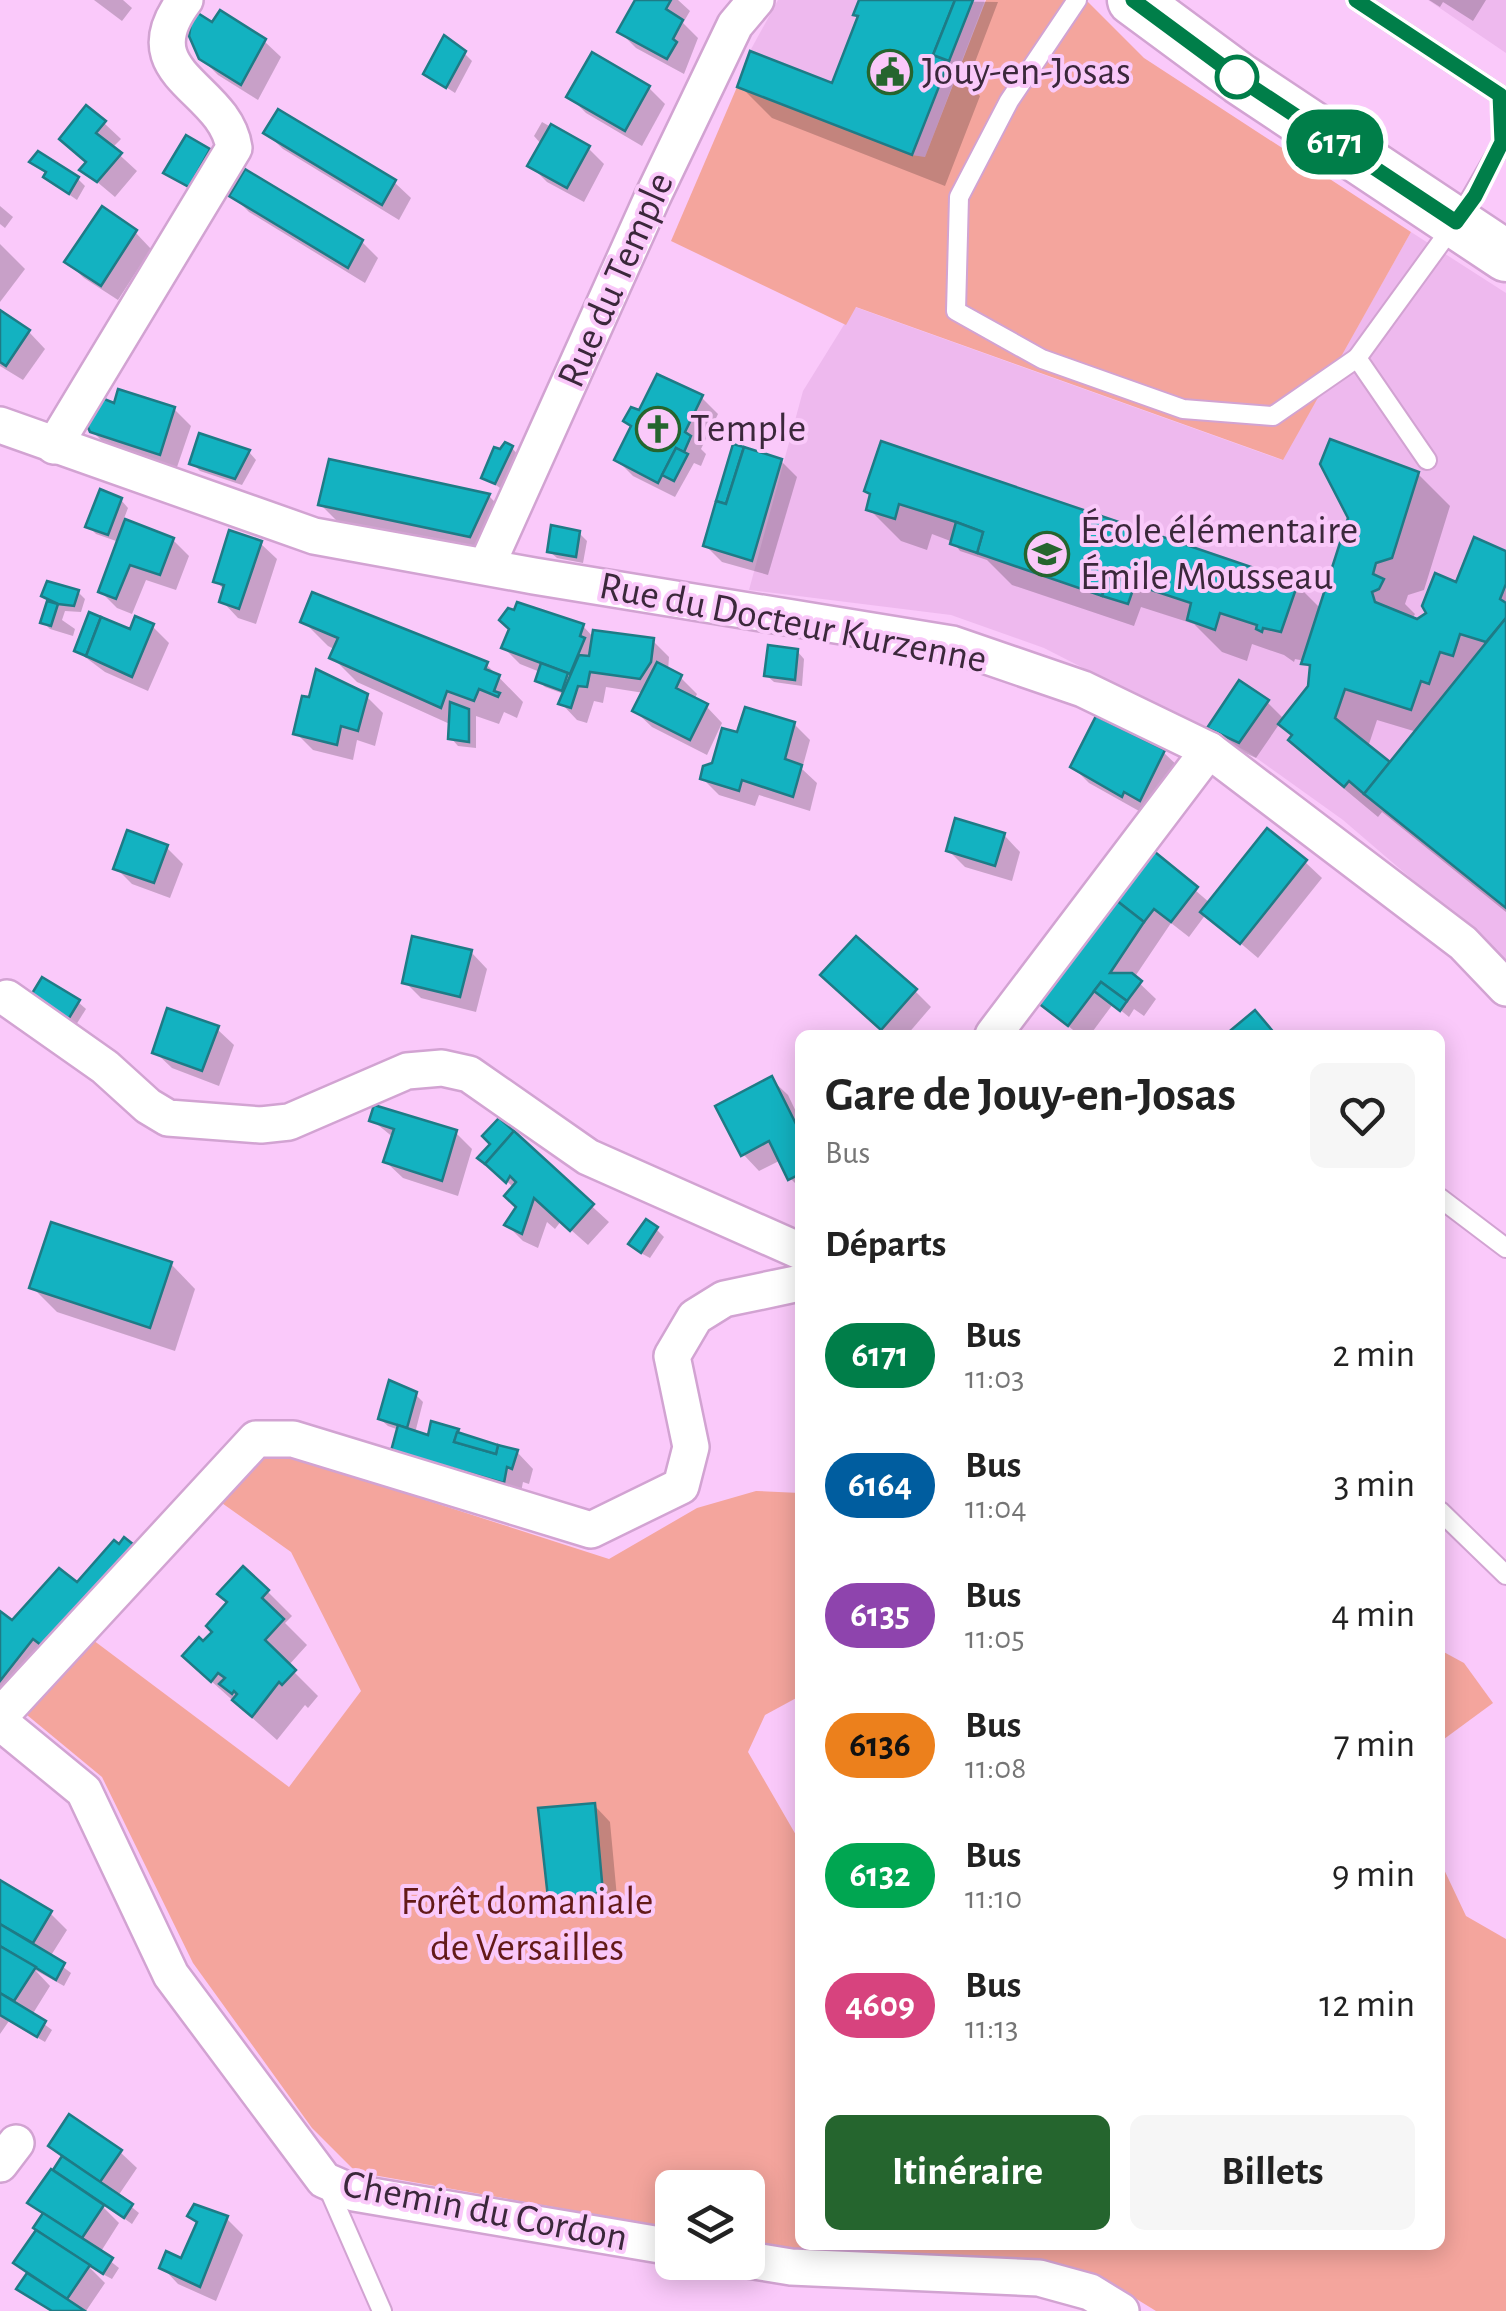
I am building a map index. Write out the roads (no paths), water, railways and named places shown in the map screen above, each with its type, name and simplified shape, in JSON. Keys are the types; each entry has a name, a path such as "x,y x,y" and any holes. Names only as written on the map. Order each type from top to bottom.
{"main road":[{"path":"1133,0 1449,231 1506,256"}],"street":[{"path":"54,446 228,164 234,148 232,131 174,66 165,43 170,20 186,0"},
{"name":"Rue du Temple","path":"487,566 653,196 735,25 756,0"},
{"name":"Rue du Docteur Kurzenne","path":"0,425 314,536 952,644 1083,689 1209,750 1463,943 1506,988"},
{"path":"997,1030 1209,750"},
{"path":"7,998 168,1118 261,1126 289,1122 407,1071 442,1068 469,1074 588,1157 795,1249"},
{"path":"0,1719 256,1439 293,1439 592,1530 680,1486 691,1447 672,1356 695,1317 724,1299 795,1284"},
{"name":"Chemin du Cordon","path":"0,1719 84,1791 171,1974 324,2180 354,2193 655,2244"},
{"path":"765,2263 1039,2278 1090,2292 1122,2311"}],"lane":[{"path":"1077,0 1009,101 959,198 956,311 1042,359 1184,408 1273,416 1357,358 1475,196 1502,142 1500,95 1356,0"},
{"path":"1357,358 1427,460"},
{"path":"1445,1202 1506,1248"},
{"path":"1445,1517 1506,1575"},
{"path":"324,2180 382,2311"}],"place":[{"name":"Jouy-en-Josas","path":"890,72"},
{"name":"Temple","path":"658,429"},
{"name":"École élémentaire Émile Mousseau","path":"1047,554"}],"park label":[{"name":"Forêt domaniale de Versailles","path":"527,1925"}]}
